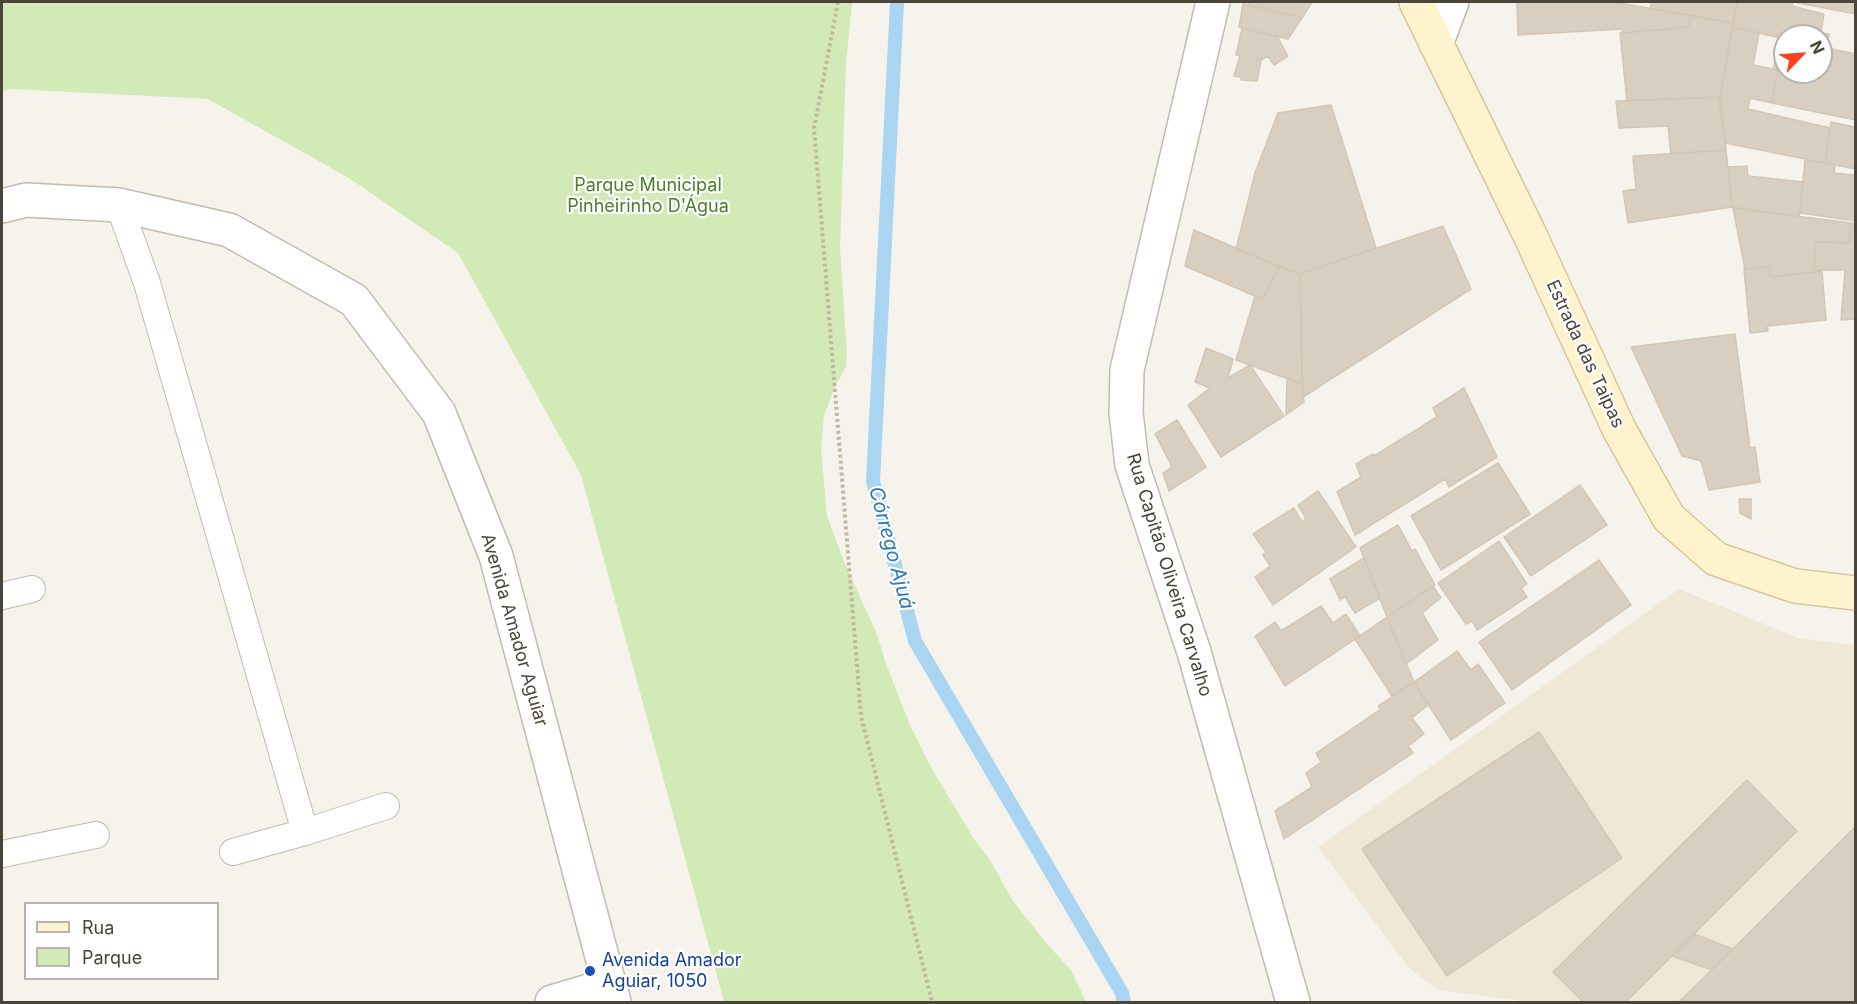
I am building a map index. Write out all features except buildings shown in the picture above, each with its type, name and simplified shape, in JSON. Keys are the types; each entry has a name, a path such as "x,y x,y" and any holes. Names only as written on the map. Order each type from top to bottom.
{"main road":[{"name":"Estrada das Taipas","path":"1416,2 1530,235 1619,429 1669,518 1716,559 1796,586 1856,593"}],"street":[{"name":"Rua Capitão Oliveira Carvalho","path":"1213,2 1126,370 1126,413 1132,465 1194,652 1293,1002"},
{"path":"1436,44 1452,2"},
{"name":"Avenida Amador Aguiar","path":"2,206 27,200 118,205 229,230 354,300 439,413 496,555 612,994"},
{"path":"552,1002 612,994"}],"lane":[{"path":"118,205 147,283 305,832"},
{"path":"2,596 32,589"},
{"path":"233,852 386,806"},
{"path":"2,854 96,836"}],"path":[{"path":"838,2 814,129 861,716 933,1002"}],"shaded area":[{"path":"1679,589 1798,638 1855,645 1855,1002 1529,1002 1438,990 1409,968 1318,847"}],"green space":[{"name":"Parque Municipal Pinheirinho D'Água","path":"2,2 852,2 846,63 840,248 847,354 846,367 835,387 824,416 821,449 827,516 843,559 878,637 910,725 932,769 974,839 990,860 1013,901 1071,970 1086,1002 724,1002 581,475 458,253 349,178 208,99 11,89 2,91"}],"waterway":[{"name":"Córrego Ajuá","path":"897,2 873,481 915,641 1122,993 1124,1002"}],"place":[{"name":"Avenida Amador Aguiar, 1050","path":"590,971"}]}
